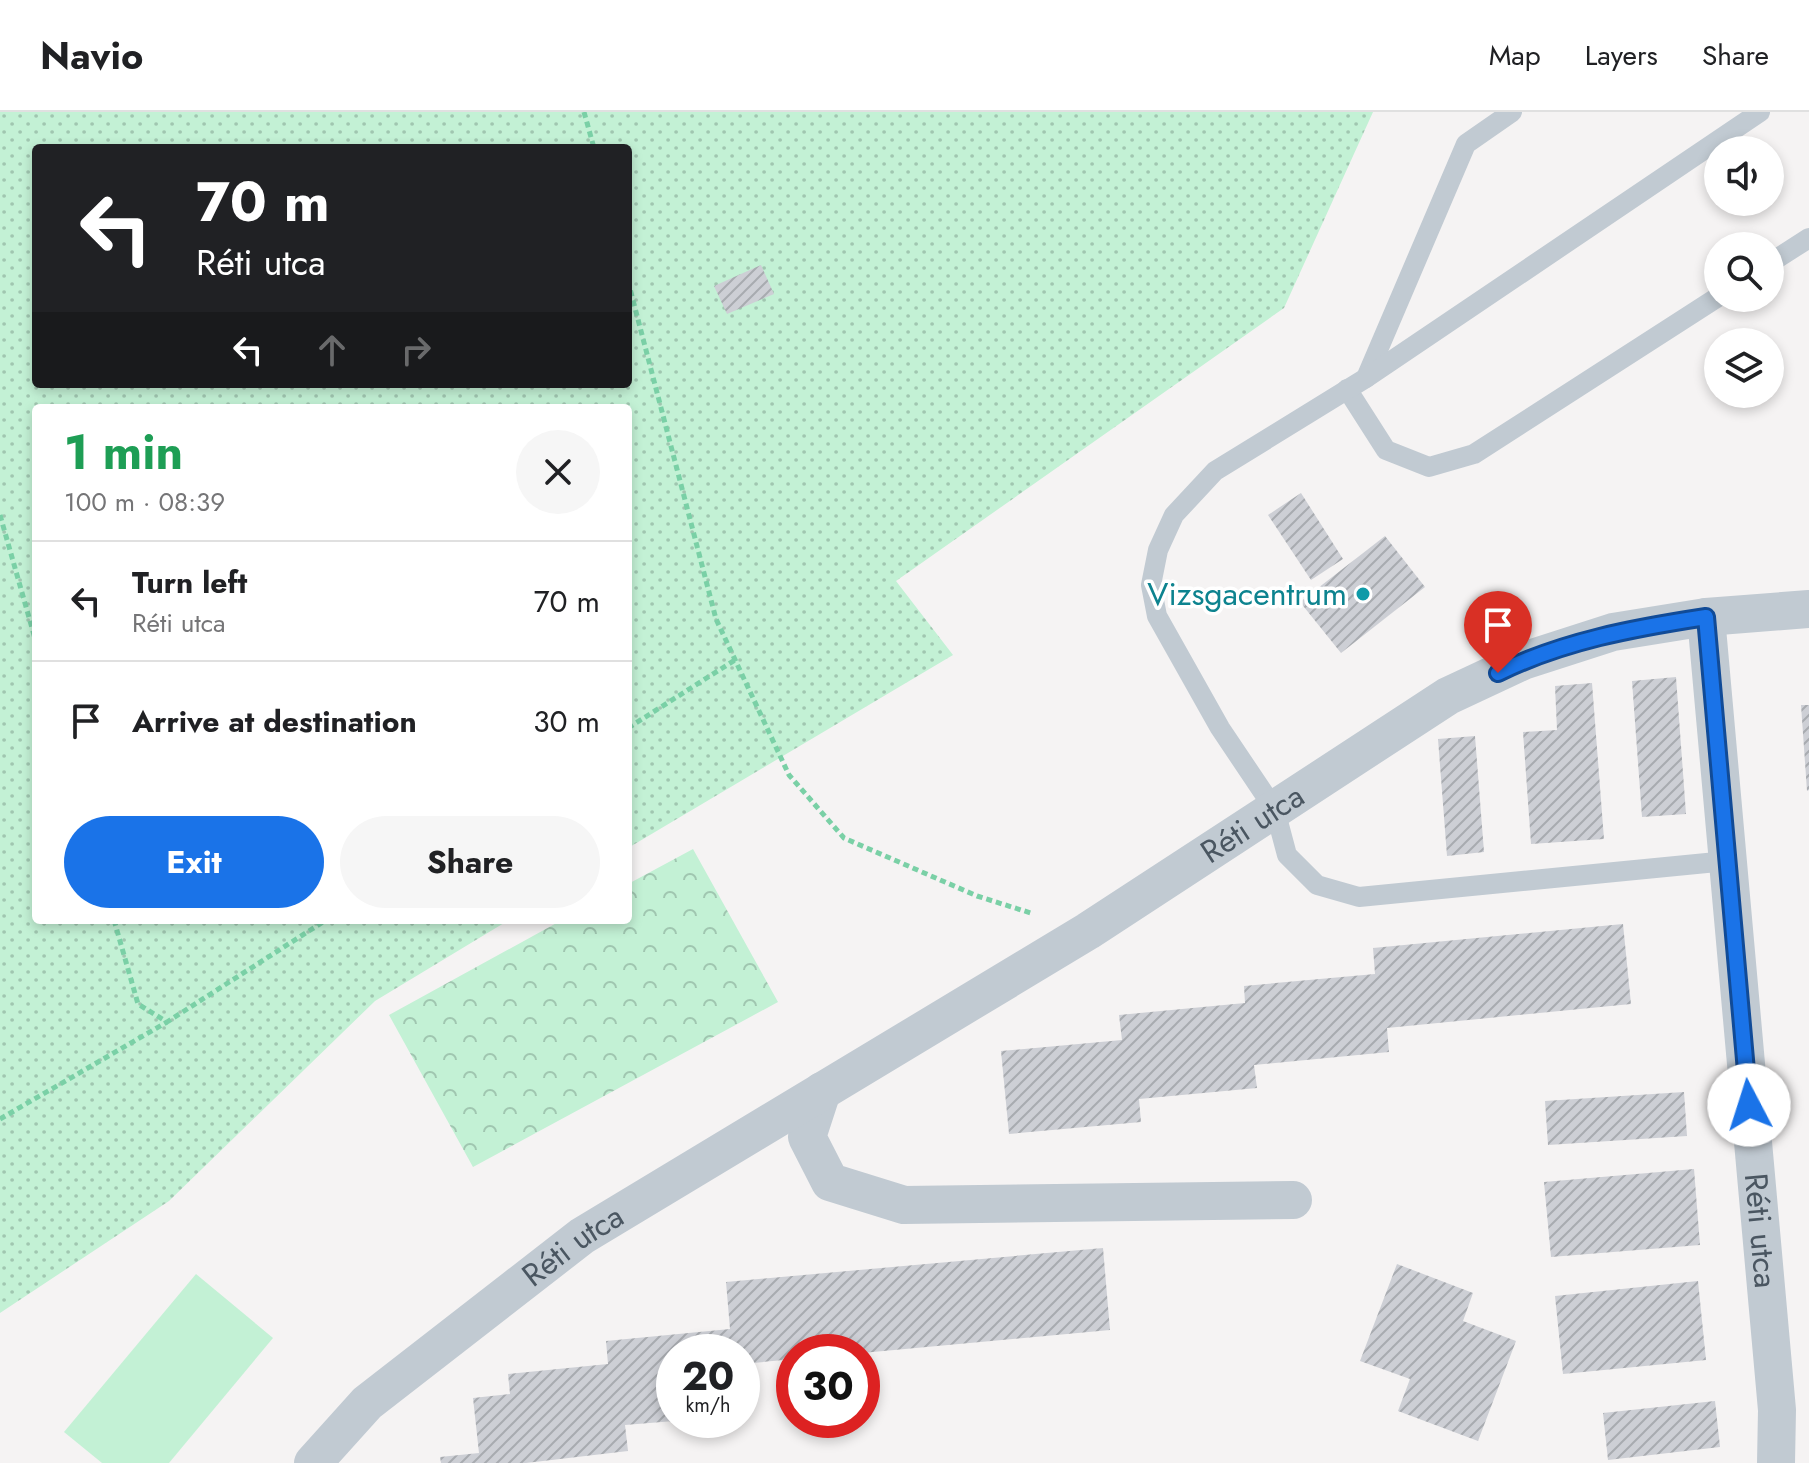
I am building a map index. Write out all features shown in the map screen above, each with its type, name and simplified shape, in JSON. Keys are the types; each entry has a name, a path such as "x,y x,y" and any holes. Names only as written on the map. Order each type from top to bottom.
{"street":[{"name":"Réti utca","path":"313,1463 346,1446 367,1403 582,1236 1088,931 1448,696 1523,661 1613,632 1706,617 1809,609"},
{"name":"Réti utca","path":"1706,617 1777,1410 1776,1463"},
{"path":"822,1091 807,1137 830,1182 904,1205 1293,1200"}],"lane":[{"path":"1366,378 1466,144 1512,112"},
{"path":"1727,861 1359,897 1317,885 1287,855 1275,810 1220,728 1157,616 1151,585 1158,550 1174,515 1215,471 1366,378 1760,112"},
{"path":"1784,254 1809,238"},
{"path":"1347,389 1386,450 1429,467 1474,454 1704,306"}],"path":[{"path":"584,112 593,144"},
{"path":"632,296 716,619 789,775 844,838 977,896 1088,931"},
{"path":"0,515 32,628"},
{"path":"632,725 735,660"},
{"path":"115,924 138,1004 167,1022"},
{"path":"0,1119 167,1022 320,924"}],"green space":[{"path":"0,112 1373,112 1284,308 896,581 953,655 632,846 632,404 32,404 32,924 502,924 375,1001 169,1201 0,1313"},
{"path":"693,849 778,1002 473,1167 389,1015 555,924 632,924 632,882"},
{"path":"196,1274 273,1338 169,1463 102,1463 64,1432"}],"building":[{"path":"761,265 774,294 727,314 714,286"},
{"path":"1301,493 1343,559 1311,580 1268,515"},
{"name":"Vizsgacentrum","path":"1385,536 1425,587 1341,653 1300,602"},
{"path":"1676,677 1686,814 1642,817 1632,681"},
{"path":"1592,683 1604,839 1531,844 1523,732 1557,730 1555,686"},
{"path":"1801,705 1809,705 1807,791"},
{"path":"1475,736 1484,852 1447,856 1438,739"},
{"path":"1623,924 1631,1004 1387,1028 1389,1052 1254,1065 1257,1088 1139,1099 1141,1122 1009,1134 1001,1051 1122,1040 1119,1015 1245,1003 1244,986 1375,974 1373,948"},
{"path":"1684,1092 1687,1136 1548,1145 1545,1101"},
{"path":"1694,1169 1700,1245 1551,1257 1544,1182"},
{"path":"1103,1248 1110,1330 880,1351 880,1334 776,1334 776,1361 760,1362 760,1334 678,1334 730,1329 726,1282"},
{"path":"1397,1264 1473,1293 1463,1321 1516,1341 1478,1441 1398,1411 1410,1379 1360,1361"},
{"path":"1698,1281 1706,1360 1563,1374 1555,1296"},
{"path":"656,1336 656,1422 625,1425 628,1451 526,1463 441,1463 440,1457 479,1453 473,1398 510,1394 508,1374 608,1364 606,1341"},
{"path":"1715,1401 1720,1447 1608,1460 1603,1413"}],"place":[{"name":"Vizsgacentrum","path":"1363,594"}],"route":[{"path":"1498,673 1523,661 1613,632 1706,617 1749,1105"}]}
